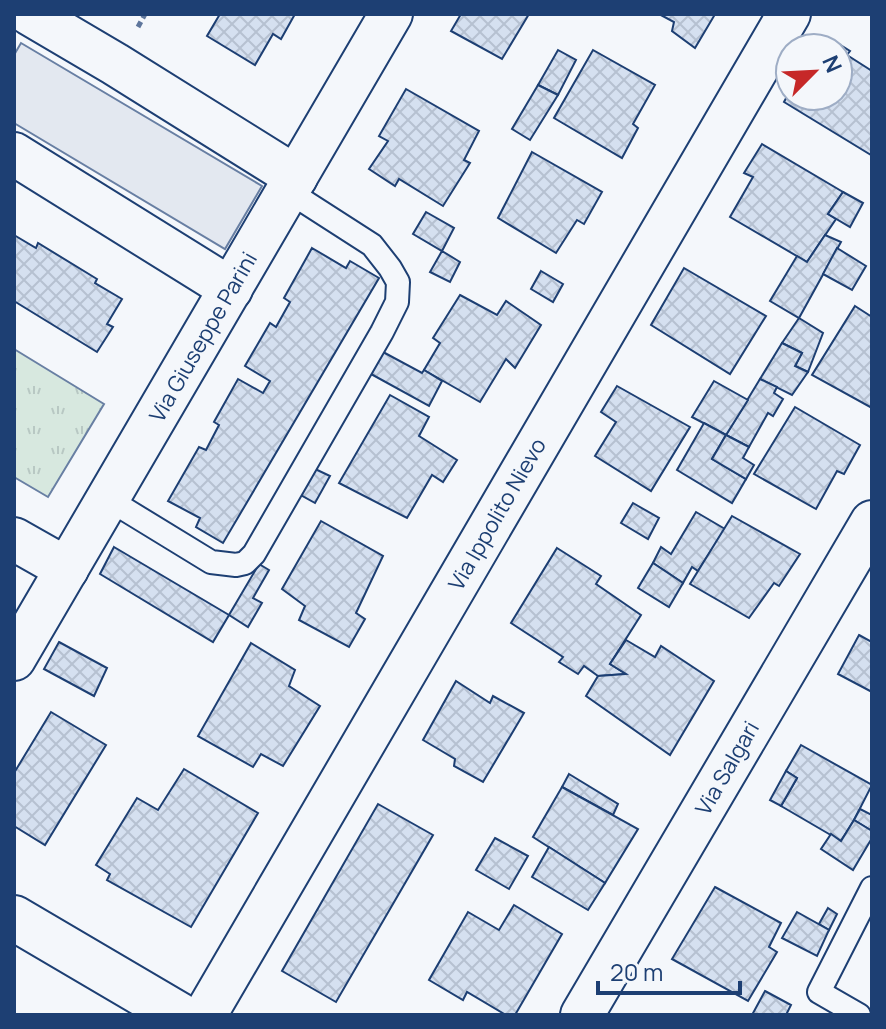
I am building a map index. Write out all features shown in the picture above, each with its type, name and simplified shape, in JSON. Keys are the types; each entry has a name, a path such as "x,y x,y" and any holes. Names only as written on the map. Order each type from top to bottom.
{"street":[{"path":"30,14 115,64 292,184"},
{"name":"Via Giuseppe Parini","path":"14,659 391,14"},
{"name":"Via Ippolito Nievo","path":"205,1015 789,14"},
{"path":"14,154 231,289"},
{"name":"Via Salgari","path":"582,1015 872,522"},
{"path":"14,539 67,569"},
{"path":"14,918 179,1015"}],"lane":[{"path":"108,499 211,562 236,565 245,563 254,554 397,302 398,282 372,245 292,184"},
{"path":"859,1015 819,992 872,888"}],"green space":[{"path":"14,349 104,404 48,497 14,477"}],"shaded area":[{"path":"21,43 262,186 225,249 14,123 14,55"}],"building":[{"path":"220,14 295,14 281,39 273,34 255,65 207,36"},
{"path":"461,14 529,14 502,59 451,31"},
{"path":"659,14 714,16 695,48 672,31 674,22"},
{"path":"558,50 576,60 558,95 538,85"},
{"path":"593,50 655,85 633,124 638,128 622,158 554,118"},
{"path":"854,59 872,71 871,155 800,112 854,112"},
{"path":"538,85 558,95 530,140 512,129"},
{"path":"406,89 479,131 464,160 470,163 443,206 399,179 395,186 369,169 388,141 379,136"},
{"path":"762,144 843,192 828,214 836,219 807,262 730,217 753,177 744,173"},
{"path":"532,152 602,192 584,224 577,220 556,253 498,218"},
{"path":"843,192 863,203 850,227 828,214"},
{"path":"426,212 454,228 442,251 413,234"},
{"path":"14,235 36,248 38,243 97,279 95,283 122,299 107,324 113,327 97,352 14,301"},
{"path":"825,235 841,242 799,318 770,301 797,256 807,262"},
{"path":"312,248 346,268 350,261 379,278 223,543 196,527 200,518 168,501 199,447 206,450 219,425 214,422 238,379 263,393 270,381 245,366 270,323 276,327 290,302 284,298"},
{"path":"837,248 866,266 852,290 823,274"},
{"path":"442,251 460,262 450,282 430,272"},
{"path":"684,268 766,316 730,374 651,325"},
{"path":"541,271 563,284 553,302 531,289"},
{"path":"460,295 497,315 506,301 541,325 515,368 506,359 480,402 424,370 440,343 433,338"},
{"path":"855,306 872,317 872,408 812,375"},
{"path":"799,318 823,333 808,372 795,366 802,353 782,343"},
{"path":"782,343 802,353 795,366 808,372 792,395 760,379"},
{"path":"383,352 442,381 429,406 371,374"},
{"path":"760,379 777,387 774,393 783,399 773,416 768,413 749,447 726,435"},
{"path":"714,381 748,400 726,435 692,417"},
{"path":"617,386 690,427 651,491 595,456 616,422 601,412"},
{"path":"390,395 429,417 419,436 457,460 443,482 432,475 407,518 339,483"},
{"path":"795,407 860,445 844,474 837,471 816,509 754,474"},
{"path":"704,423 726,435 712,459 746,479 732,503 677,470"},
{"path":"726,435 749,447 743,458 754,465 746,479 712,459"},
{"path":"313,468 330,476 315,503 299,494"},
{"path":"633,503 659,518 648,539 621,523"},
{"path":"696,512 725,529 698,571 692,567 683,583 653,563 661,547 671,554"},
{"path":"732,516 800,554 779,586 774,583 749,618 690,584"},
{"path":"321,521 383,556 356,613 365,619 349,647 299,620 305,606 282,589"},
{"path":"114,547 229,615 213,642 100,574"},
{"path":"557,548 601,576 596,584 641,615 610,664 626,674 598,676 584,666 578,674 559,662 563,657 511,623"},
{"path":"653,563 683,583 669,607 638,588"},
{"path":"259,564 269,570 253,598 262,603 248,627 229,615"},
{"path":"859,635 872,642 872,692 838,674"},
{"path":"626,640 655,657 661,646 714,681 670,755 586,696 598,676 626,674 610,664"},
{"path":"59,642 107,668 94,696 44,669"},
{"path":"251,643 295,670 289,686 320,706 283,766 261,754 253,767 198,736"},
{"path":"456,681 490,703 493,696 524,713 483,782 454,766 455,759 423,740"},
{"path":"51,712 106,745 45,845 14,826 14,773"},
{"path":"801,745 872,785 841,841 781,806 797,778 786,771"},
{"path":"184,769 258,813 191,927 107,880 110,874 96,865 137,798 158,810"},
{"path":"786,771 797,778 781,806 770,800"},
{"path":"569,774 618,804 613,815 562,787"},
{"path":"562,787 638,829 605,883 533,837"},
{"path":"378,804 433,835 336,1002 282,971"},
{"path":"860,809 872,815 872,831 854,820"},
{"path":"854,820 872,831 872,838 853,870 821,849 831,834 841,841"},
{"path":"495,838 528,856 509,889 476,870"},
{"path":"549,847 605,883 588,910 532,877"},
{"path":"715,887 781,923 769,947 777,952 748,1001 672,959"},
{"path":"514,905 562,934 515,1015 506,1015 467,992 463,1000 429,980 468,912 499,930"},
{"path":"828,908 837,914 829,930 819,924"},
{"path":"797,912 829,930 817,956 782,938"},
{"path":"765,991 791,1005 786,1015 752,1015"}]}
